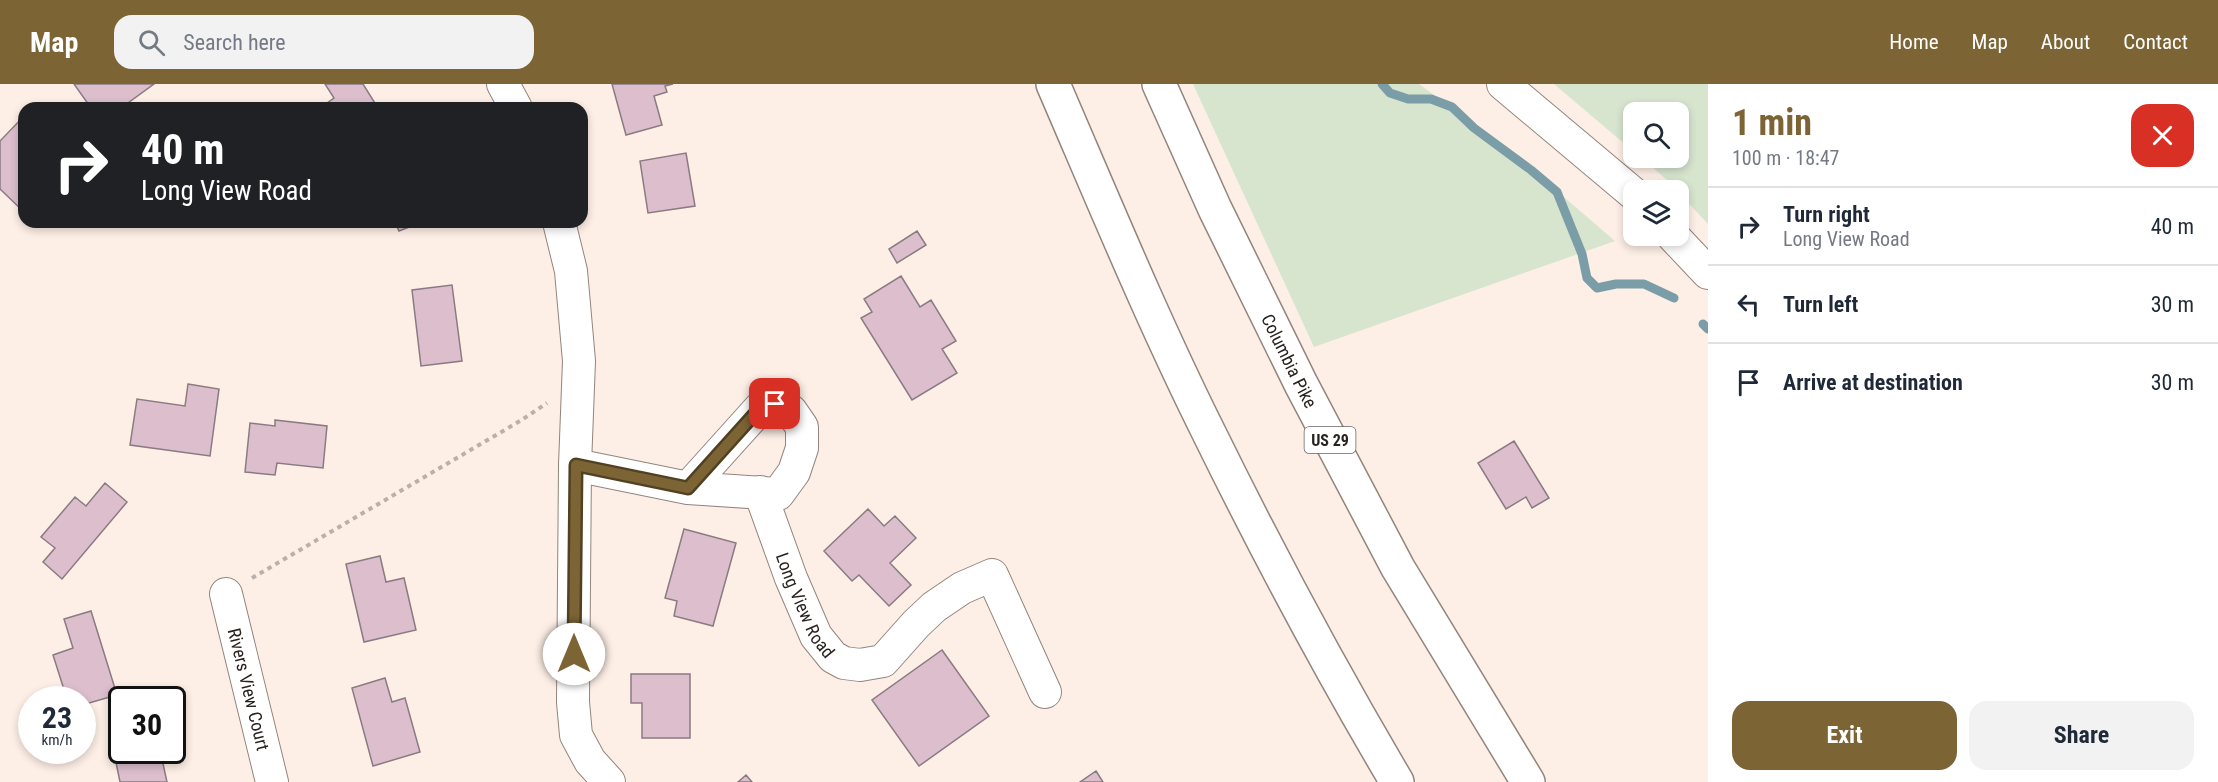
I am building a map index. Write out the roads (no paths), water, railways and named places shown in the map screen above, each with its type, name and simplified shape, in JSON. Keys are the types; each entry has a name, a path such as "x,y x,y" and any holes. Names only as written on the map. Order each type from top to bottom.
{"highway":[{"path":"1053,84 1125,252 1209,434 1305,618 1397,782"},
{"name":"Columbia Pike","path":"1159,84 1215,209 1270,323 1393,558 1528,782"}],"street":[{"path":"503,84 513,102"},
{"path":"1503,84 1623,185"},
{"path":"561,228 571,271 579,361 573,702 576,735 590,761 609,782"},
{"path":"1682,246 1708,273"},
{"path":"576,465 688,488 778,494 794,472 802,448 802,427 791,411 775,404 760,408 688,488"},
{"name":"Long View Road","path":"760,492 790,578 816,636 833,657 844,663 860,665 883,661 934,607 962,588 992,574 1045,692"},
{"name":"Rivers View Court","path":"226,594 272,782"}],"waterway":[{"path":"1382,84 1390,93 1408,99 1431,99 1452,107 1474,128 1557,192 1582,254 1587,278 1597,288 1616,284 1644,284 1674,298"},
{"path":"1703,324 1708,329"}]}
